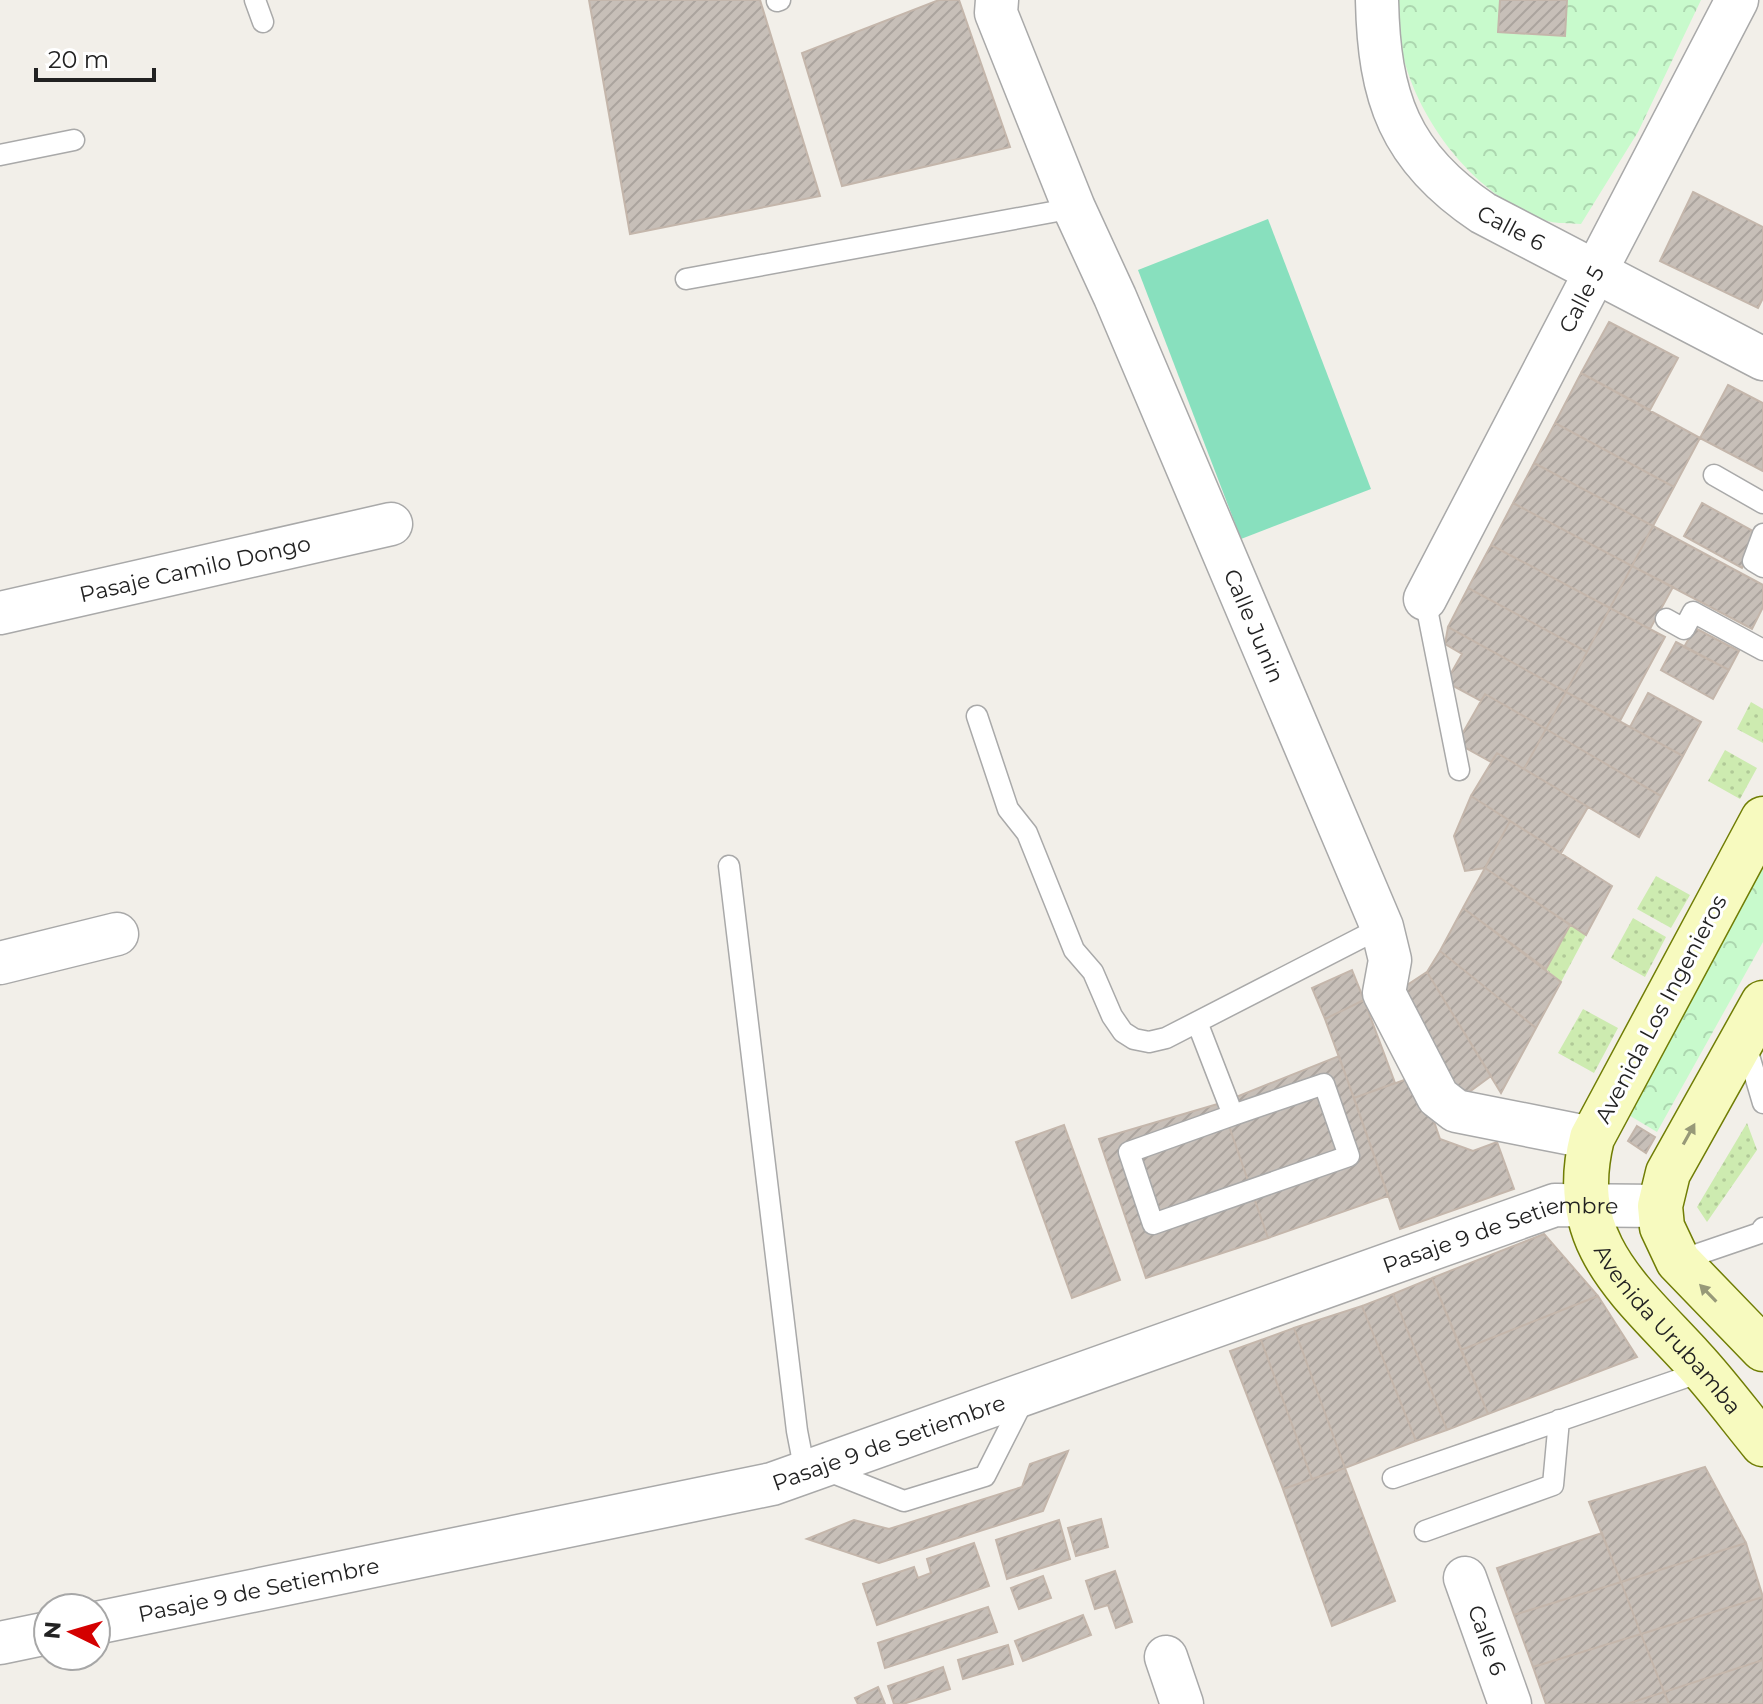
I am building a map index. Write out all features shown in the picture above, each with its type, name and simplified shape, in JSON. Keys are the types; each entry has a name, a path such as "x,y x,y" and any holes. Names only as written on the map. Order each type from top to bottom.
{"street":[{"name":"Calle 6","path":"1377,0 1378,47 1391,104 1404,134 1429,170 1453,193 1483,213 1763,359"},
{"name":"Calle 5","path":"1425,599 1737,0"},
{"name":"Calle Junin","path":"996,1 996,13 1074,208 1115,297 1382,927 1390,960 1384,993 1438,1097 1456,1111 1592,1138"},
{"name":"Pasaje Camilo Dongo","path":"0,613 391,524"},
{"name":"Avenida Los Ingenieros","path":"1587,1207 1587,1158 1592,1138 1763,819"},
{"path":"0,963 117,934"},
{"path":"1753,1019 1668,1173 1660,1206 1662,1227 1678,1261 1763,1349"},
{"name":"Pasaje 9 de Setiembre","path":"112,1620 772,1484 1555,1205 1660,1206"},
{"name":"Avenida Urubamba","path":"1587,1207 1596,1239 1610,1265 1704,1371 1763,1444"},
{"name":"Calle 6","path":"1465,1578 1510,1704"},
{"path":"0,1643 32,1636"},
{"path":"1166,1657 1182,1704"}],"lane":[{"path":"255,0 263,22"},
{"path":"0,155 74,140"},
{"path":"686,279 1074,208"},
{"path":"1714,475 1763,503"},
{"path":"1763,534 1753,561 1763,567"},
{"path":"1425,599 1459,770"},
{"path":"1666,619 1684,629 1693,612 1763,650"},
{"path":"977,716 1008,809 1027,833 1074,950 1089,965 1112,1016 1123,1032 1134,1039 1149,1042 1166,1038 1382,927"},
{"path":"729,866 793,1399 812,1470 904,1501 985,1476 1027,1394"},
{"path":"1753,1019 1763,1103"},
{"path":"1197,1022 1233,1115"},
{"path":"1324,1084 1349,1156 1153,1224 1129,1152 1233,1115 1324,1084"},
{"path":"1678,1261 1762,1232"},
{"path":"1393,1478 1704,1371"},
{"path":"1425,1531 1553,1485 1559,1420"}],"green space":[{"path":"1397,0 1701,0 1638,132 1581,224 1548,221 1514,206 1485,186 1460,161 1419,101 1398,34"},
{"path":"1268,219 1371,489 1241,539 1138,270"},
{"path":"1751,702 1763,709 1763,743 1737,729"},
{"path":"1725,750 1757,768 1740,799 1708,781"},
{"path":"1763,865 1763,942 1657,1132 1627,1114"},
{"path":"1656,876 1690,895 1671,928 1637,909"},
{"path":"1633,918 1666,937 1645,977 1611,958"},
{"path":"1570,925 1586,935 1561,982 1546,969"},
{"path":"1583,1009 1618,1028 1594,1073 1558,1053"},
{"path":"1747,1123 1757,1150 1707,1222 1697,1207"}],"building":[{"path":"589,0 760,0 820,196 630,234"},
{"path":"939,0 959,0 1010,147 842,186 802,53"},
{"path":"1500,0 1567,0 1565,36 1498,32"},
{"path":"1693,192 1763,227 1763,298 1758,308 1660,261"},
{"path":"1609,322 1678,358 1650,410 1581,373"},
{"path":"1581,373 1700,438 1674,487 1555,423"},
{"path":"1728,385 1763,403 1763,471 1700,438"},
{"path":"1555,423 1674,487 1653,526 1534,463"},
{"path":"1534,463 1653,526 1632,566 1513,503"},
{"path":"1513,503 1632,566 1610,608 1491,545"},
{"path":"1702,503 1760,535 1742,568 1684,536"},
{"path":"1653,526 1763,585 1763,607 1752,629 1632,566"},
{"path":"1491,545 1610,608 1587,652 1468,588"},
{"path":"1632,566 1673,587 1650,629 1610,608"},
{"path":"1468,588 1587,652 1566,692 1448,627"},
{"path":"1610,608 1665,637 1620,721 1566,692"},
{"path":"1448,627 1566,692 1546,729 1485,694 1481,701 1446,682 1462,654 1445,644"},
{"path":"1695,628 1739,651 1729,670 1684,647"},
{"path":"1676,642 1729,670 1713,699 1661,670"},
{"path":"1566,692 1683,756 1661,796 1546,729"},
{"path":"1648,693 1701,722 1683,756 1630,727"},
{"path":"1485,694 1546,729 1524,769 1497,753 1491,762 1457,743"},
{"path":"1546,729 1661,796 1639,837 1524,769"},
{"path":"1497,753 1588,807 1561,853 1471,796"},
{"path":"1471,796 1510,821 1485,868 1465,871 1454,836"},
{"path":"1510,821 1612,886 1586,935 1485,868"},
{"path":"1485,868 1570,925 1546,969 1463,908"},
{"path":"1463,908 1561,982 1536,1028 1440,951"},
{"path":"1440,951 1536,1028 1501,1093 1427,972"},
{"path":"1352,970 1364,1000 1325,1019 1312,988"},
{"path":"1427,972 1491,1076 1461,1098 1398,991"},
{"path":"1364,1000 1395,1083 1354,1098 1325,1019"},
{"path":"1339,1056 1388,1196 1268,1238 1221,1103"},
{"path":"1418,1075 1440,1139 1473,1151 1497,1142 1514,1189 1400,1229 1354,1098"},
{"path":"1221,1103 1268,1238 1146,1278 1099,1139"},
{"path":"1064,1125 1120,1280 1072,1298 1016,1142"},
{"path":"1637,1126 1655,1137 1646,1153 1628,1141"},
{"path":"1544,1234 1598,1296 1461,1350 1432,1278"},
{"path":"1432,1278 1488,1414 1447,1430 1393,1294"},
{"path":"1393,1294 1447,1430 1416,1441 1362,1306"},
{"path":"1598,1296 1637,1357 1488,1414 1461,1350"},
{"path":"1362,1306 1416,1441 1345,1468 1294,1328"},
{"path":"1294,1328 1345,1468 1312,1479 1261,1340"},
{"path":"1261,1340 1312,1479 1283,1489 1230,1351"},
{"path":"1068,1451 1043,1511 879,1563 807,1539 854,1520 889,1529 1022,1487 1030,1464"},
{"path":"1705,1467 1746,1543 1621,1582 1589,1502"},
{"path":"1345,1468 1395,1601 1332,1626 1283,1489"},
{"path":"1101,1519 1108,1547 1076,1556 1068,1528"},
{"path":"1059,1520 1070,1559 1007,1579 996,1540"},
{"path":"1602,1533 1621,1582 1514,1615 1497,1568"},
{"path":"974,1543 989,1586 877,1625 863,1584 914,1567 918,1578 931,1573 927,1559"},
{"path":"1746,1543 1763,1597 1641,1634 1621,1582"},
{"path":"1115,1571 1132,1622 1116,1628 1108,1605 1095,1609 1086,1581"},
{"path":"1043,1576 1051,1598 1019,1609 1011,1588"},
{"path":"1621,1582 1641,1634 1533,1667 1514,1615"},
{"path":"1763,1597 1763,1660 1664,1692 1641,1634"},
{"path":"988,1607 997,1632 885,1668 878,1643"},
{"path":"1083,1615 1091,1635 1023,1661 1015,1641"},
{"path":"1641,1634 1664,1692 1627,1704 1546,1704 1533,1667"},
{"path":"1008,1645 1013,1664 963,1679 958,1660"},
{"path":"1763,1660 1763,1704 1669,1704 1664,1692"},
{"path":"943,1667 950,1689 894,1704 888,1686"},
{"path":"878,1687 885,1704 858,1704 855,1698"},
{"path":"1664,1692 1669,1704 1627,1704"}]}
